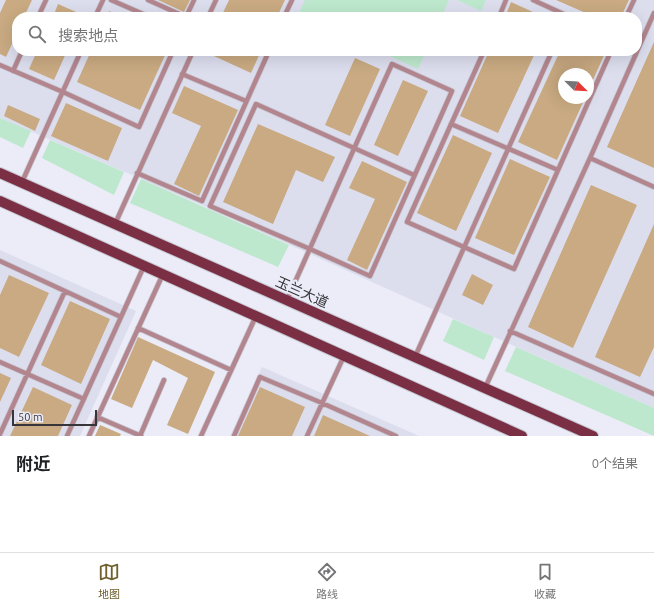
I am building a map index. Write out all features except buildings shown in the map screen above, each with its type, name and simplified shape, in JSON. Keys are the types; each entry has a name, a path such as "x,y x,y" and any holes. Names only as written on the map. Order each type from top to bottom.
{"main road":[{"name":"玉兰大道","path":"0,173 592,436"},
{"path":"0,201 344,356 509,433 522,436"}],"lane":[{"path":"40,12 46,0"},
{"path":"98,12 103,0"},
{"path":"112,0 139,12"},
{"path":"148,0 175,12"},
{"path":"188,12 194,0"},
{"path":"210,12 216,0"},
{"path":"286,12 292,0"},
{"path":"501,12 506,0"},
{"path":"533,0 558,12"},
{"path":"628,12 634,0"},
{"path":"642,40 654,13"},
{"path":"13,71 20,56"},
{"path":"22,182 79,56"},
{"path":"0,65 139,127 171,56"},
{"path":"115,224 191,56"},
{"path":"137,173 202,201 267,56"},
{"path":"482,56 407,222 514,269 609,56"},
{"path":"415,357 550,56"},
{"path":"484,388 590,158 635,56"},
{"path":"287,300 310,249 354,148 392,64 452,91 370,276 310,249 210,206 256,104 354,148 414,175"},
{"path":"182,74 246,101"},
{"path":"451,124 558,170"},
{"path":"590,158 654,186"},
{"path":"0,261 121,317"},
{"path":"67,436 144,266"},
{"path":"89,436 163,274"},
{"path":"0,434 65,291"},
{"path":"201,436 256,316"},
{"path":"138,328 231,370"},
{"path":"510,331 654,394"},
{"path":"307,436 344,356"},
{"path":"0,362 84,399"},
{"path":"234,436 260,377 396,436"},
{"path":"97,417 141,436 164,380"}],"shaded area":[{"path":"0,0 654,0 654,408 206,207 0,118"},
{"path":"0,250 136,311 80,436 0,436"},
{"path":"262,367 419,436 230,436"}],"green space":[{"path":"305,0 449,0 443,12 299,12"},
{"path":"457,0 486,0 481,11"},
{"path":"390,56 424,56 418,69"},
{"path":"0,118 31,131 23,148 0,137"},
{"path":"50,140 124,172 114,195 42,158"},
{"path":"141,179 289,245 278,267 130,203"},
{"path":"453,319 494,337 484,360 443,341"},
{"path":"516,347 654,408 654,436 505,371"}]}
